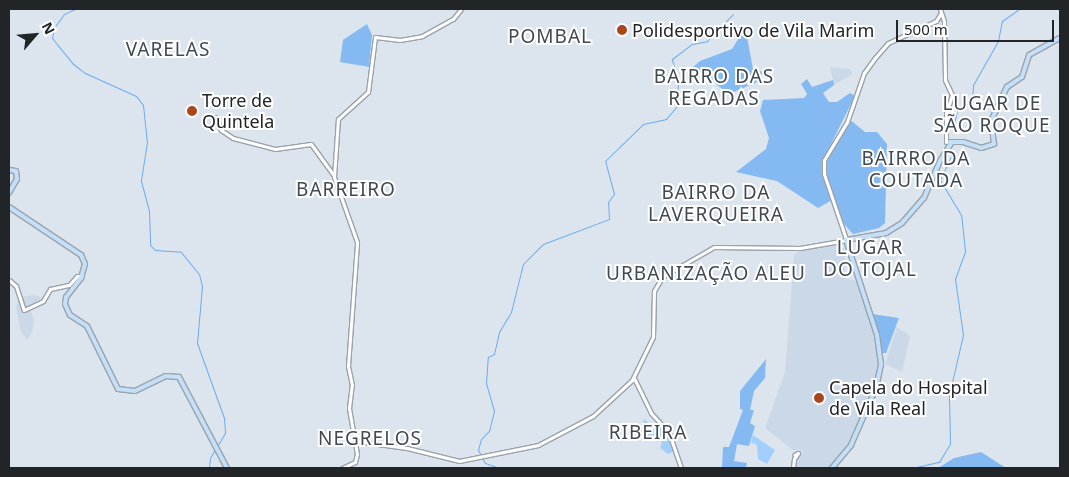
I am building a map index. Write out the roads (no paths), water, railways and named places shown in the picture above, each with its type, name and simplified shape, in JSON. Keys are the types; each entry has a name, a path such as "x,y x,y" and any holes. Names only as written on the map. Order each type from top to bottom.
{"main road":[{"path":"832,468 852,443 876,388 881,368 878,339 848,252 848,241 859,236 888,232 902,223 924,198 949,143 958,142 981,148 994,144 990,122 1007,87 1023,76 1029,55 1060,38"},
{"path":"9,170 16,171 17,180 9,192"},
{"path":"9,208 77,250 84,262 82,276 66,297 65,304 70,315 86,325 118,389 133,391 164,377 179,377 227,468"}],"street":[{"path":"334,177 337,122 341,113 362,100 368,92 375,37 399,40 417,37 442,25 461,9"},
{"path":"940,9 945,80 952,96 946,113 946,136 949,143"},
{"path":"356,441 364,444 405,448 456,460 530,448 585,421 633,377 653,335 655,287 660,278 705,250 718,247 804,248 848,241 824,176 823,164 847,122 866,69 888,44 937,20 941,13"},
{"path":"215,117 221,130 235,139 275,149 311,144 334,177 355,234 357,255 348,366 351,392 349,410 357,448 355,462 342,468"},
{"path":"9,280 16,286 24,310 42,301 50,289 69,285 77,276 82,276"},
{"path":"633,377 652,414 668,432 681,468"},
{"path":"357,448 364,444"},
{"path":"793,468 795,457"}],"waterway":[{"path":"75,9 64,14 54,28 52,38 72,63 85,73 136,96 143,105 147,142 141,181 149,211 150,245 155,250 181,252 199,274 202,286 197,343 224,418 225,433 210,458 209,468"},
{"path":"953,128 957,111 972,101 973,85 998,41 1002,21 1019,9"},
{"path":"499,468 485,463 478,450 481,439 489,431 494,411 486,383 488,357 494,354 499,332 511,312 523,264 543,244 609,219 608,202 614,194 605,161 643,124 666,119 677,106 678,82 672,59 692,44 707,41 733,14"},
{"path":"912,468 939,462 950,444 949,395 963,335 955,279 965,251 961,215 940,180 953,152"}],"place":[{"name":"Polidesportivo de Vila Marim","path":"622,30"},
{"name":"Torre de Quintela","path":"192,111"},
{"name":"Capela do Hospital de Vila Real","path":"819,398"}],"district":[{"name":"POMBAL","path":"550,37"},
{"name":"VARELAS","path":"168,50"},
{"name":"BAIRRO DAS REGADAS","path":"714,88"},
{"name":"LUGAR DE SÃO ROQUE","path":"992,115"},
{"name":"BAIRRO DA COUTADA","path":"916,170"},
{"name":"BARREIRO","path":"346,190"},
{"name":"BAIRRO DA LAVERQUEIRA","path":"716,204"},
{"name":"LUGAR DO TOJAL","path":"870,259"},
{"name":"URBANIZAÇÃO ALEU","path":"706,274"},
{"name":"RIBEIRA","path":"648,433"},
{"name":"NEGRELOS","path":"370,439"}]}
